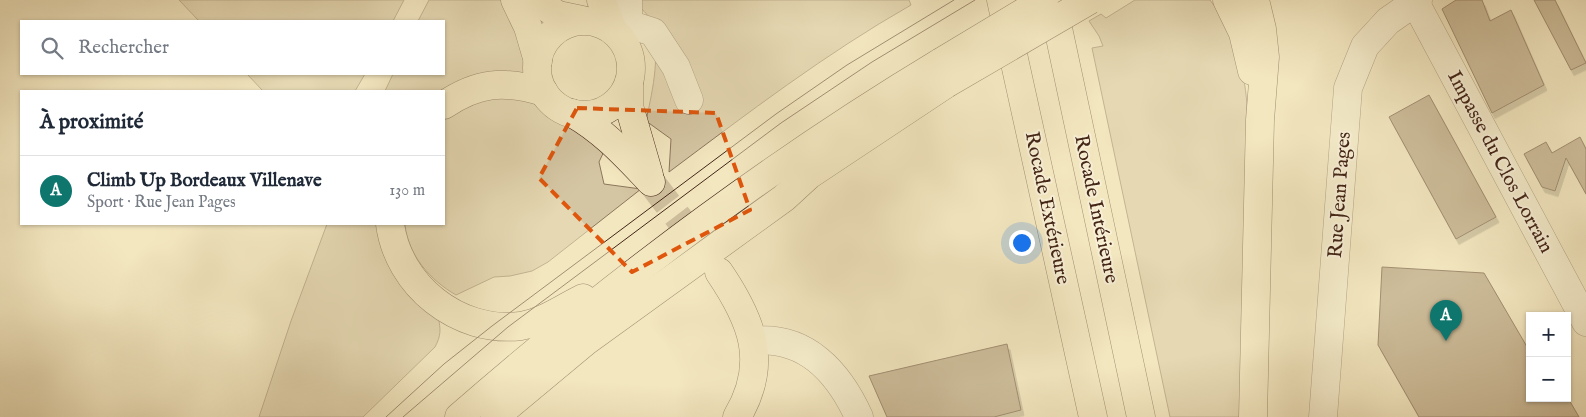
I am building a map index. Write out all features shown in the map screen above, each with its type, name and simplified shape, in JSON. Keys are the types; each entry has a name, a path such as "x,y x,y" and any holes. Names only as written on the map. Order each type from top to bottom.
{"main road":[{"path":"515,0 528,27 538,61 538,77 544,92 551,101 594,125 651,182 629,106 629,83 632,69 623,24 601,0"},
{"path":"534,0 539,5 558,15 582,20 623,24"},
{"name":"Rocade Extérieure","path":"1001,0 1093,417"},
{"path":"495,417 585,342 784,198 809,175 1044,0"},
{"name":"Rocade Intérieure","path":"1052,0 1141,417"},
{"path":"459,417 638,270 796,155 944,73 1090,0"},
{"path":"1227,0 1243,33 1250,59 1260,120"},
{"path":"1253,417 1260,120 1265,57 1262,29 1255,0"},
{"path":"538,61 543,46 552,33 566,24 582,20"},
{"path":"572,113 586,115 600,112 612,106 622,96 629,83"},
{"path":"445,104 480,86 503,84 544,92"},
{"path":"390,225 392,238 403,264 418,286 438,304 451,312 492,326 520,326 538,321 638,270"},
{"path":"719,272 747,317 753,341 750,384 737,417"}],"street":[{"name":"Impasse du Clos Lorrain","path":"1416,1 1586,322"},
{"name":"Rue Jean Pages","path":"1323,417 1348,88 1365,46 1388,21 1416,1"},
{"path":"623,24 653,32 676,67 689,100"},
{"path":"753,341 768,339 812,353 847,392 859,417"}],"highlighted area":[{"path":"577,108 716,113 750,210 632,272 539,178"}],"shaded area":[{"path":"179,0 404,0 394,20 198,20"},
{"path":"429,0 505,0 523,54 524,80 469,79 442,90 385,90 393,75 445,75 445,20 419,20"},
{"path":"635,0 909,0 911,5 817,64 669,172 671,139 646,121 655,70 655,43 649,18"},
{"path":"1135,0 1210,0 1225,24 1240,63 1247,105 1241,417 1170,417 1092,48 1103,46 1089,21 1101,14 1106,18"},
{"path":"248,75 364,75 356,90 262,90"},
{"path":"498,95 531,98 543,113 560,124 587,130 606,147 599,162 604,184 641,189 548,262 532,271 510,276 494,277 456,295 437,282 422,266 411,246 405,225 445,225 445,119 472,103"},
{"path":"327,225 381,225 438,317 440,329 435,347 363,417 259,417 291,321"}],"building":[{"path":"1456,0 1482,0 1490,21 1511,10 1544,85 1492,113 1442,9"},
{"path":"1534,0 1555,0 1586,63 1571,70"},
{"path":"1429,95 1496,217 1456,239 1389,117"},
{"path":"1580,137 1586,149 1586,194 1566,158 1555,191 1542,187 1524,154 1546,142 1552,153"},
{"path":"1382,267 1484,273 1526,345 1526,402 1570,402 1579,417 1419,417 1378,345"},
{"path":"1007,344 1021,410 994,417 887,417 869,376"}],"tunnel":[{"path":"651,182 703,250"}],"tram line":[{"path":"386,417 444,364 492,326 776,114 847,65 954,0"},
{"path":"403,417 508,327 781,123 872,62 975,0"}],"place":[{"name":"Climb Up Bordeaux Villenave","path":"1446,341"}]}
